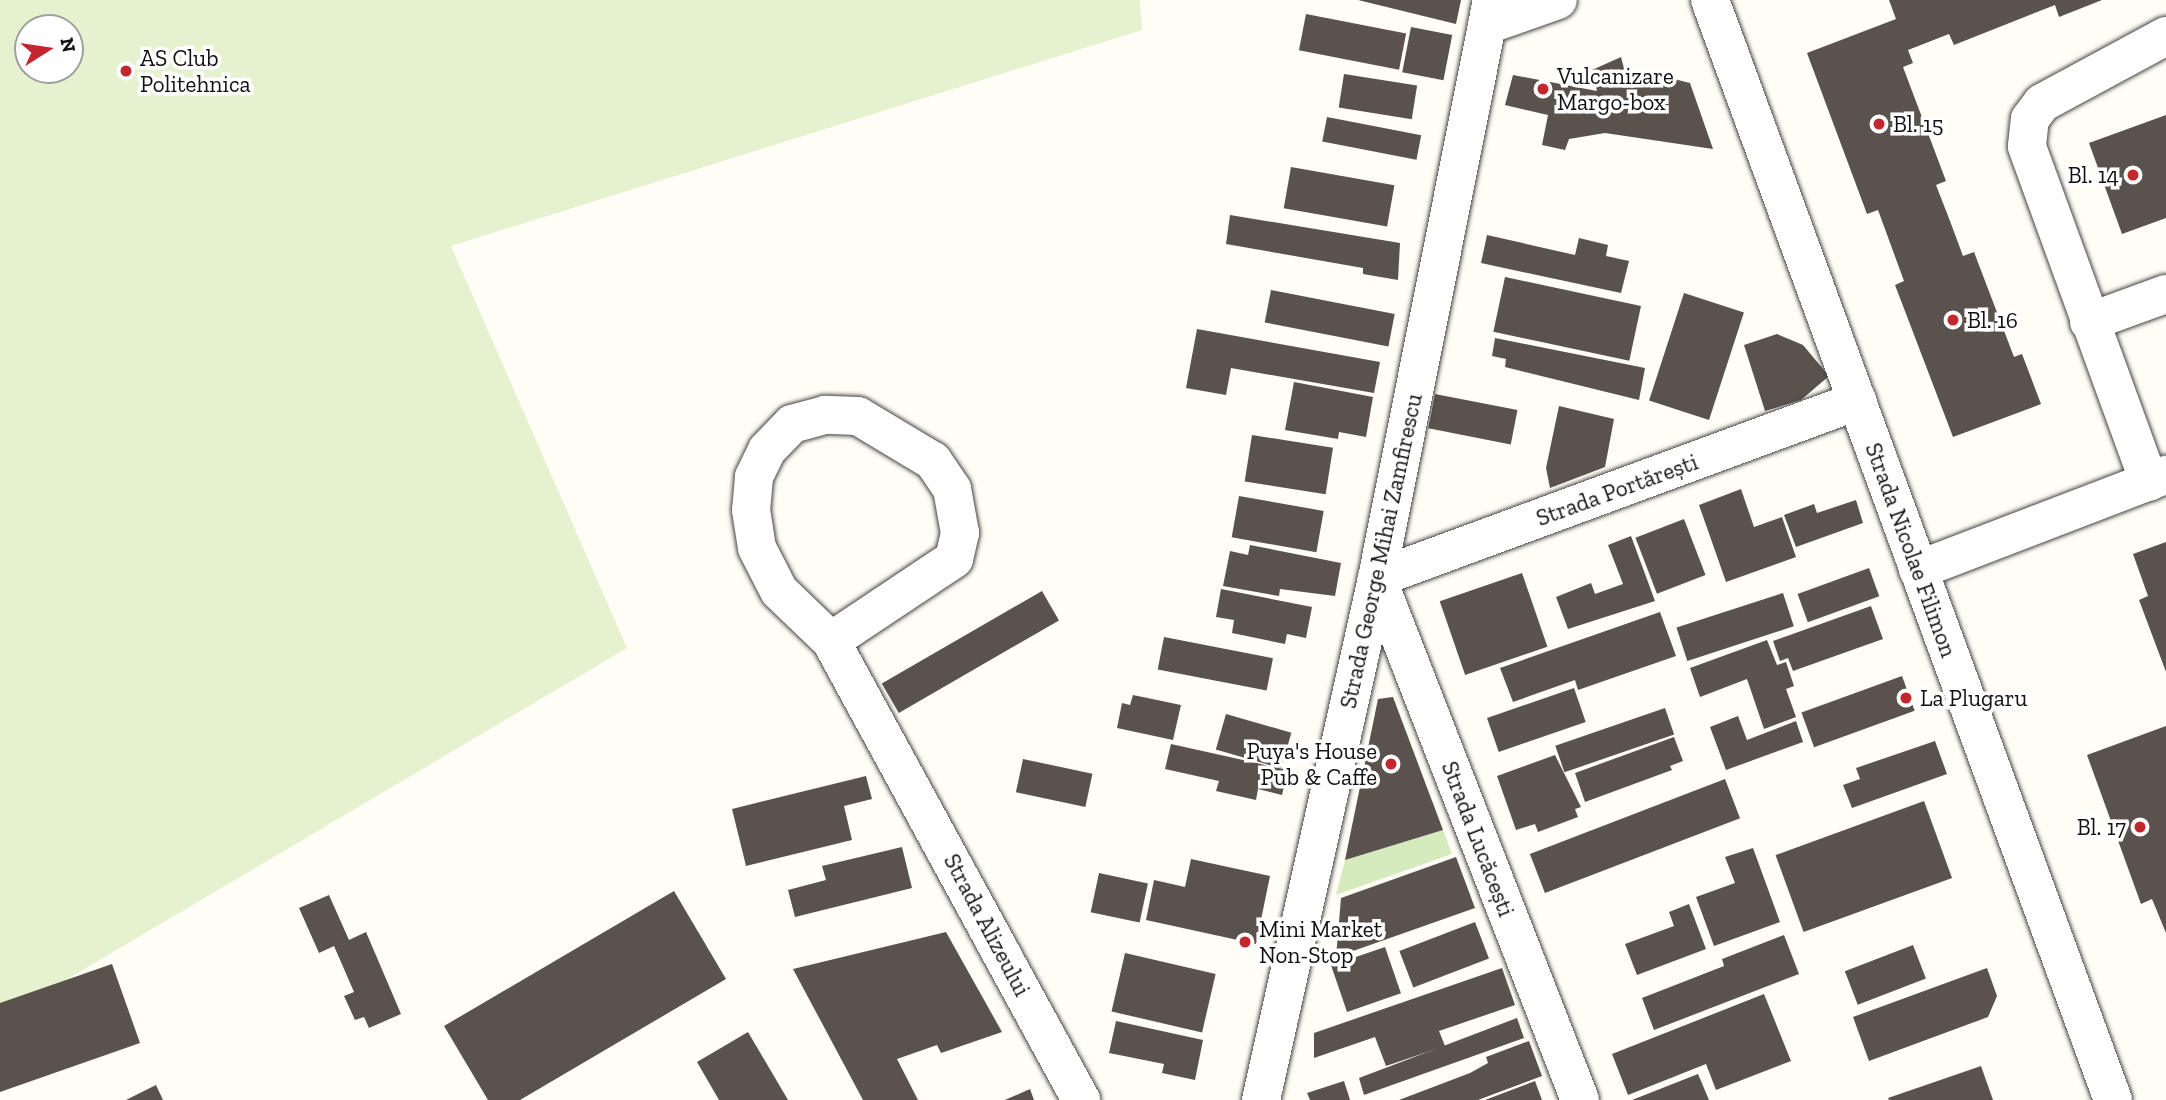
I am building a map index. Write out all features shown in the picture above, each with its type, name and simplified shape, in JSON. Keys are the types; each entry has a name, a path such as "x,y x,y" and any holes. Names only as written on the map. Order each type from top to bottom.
{"street":[{"path":"1489,13 1558,0"},
{"name":"Strada Nicolae Filimon","path":"1710,0 2113,1100"},
{"name":"Strada George Mihai Zamfirescu","path":"1261,1100 1377,578 1489,13"},
{"path":"1918,570 2157,478 2089,322 2027,146 2030,119 2042,103 2166,36"},
{"path":"2089,322 2166,294"},
{"name":"Strada Portărești","path":"1377,578 1857,401"},
{"path":"824,415 858,416 933,461 952,489 960,533 954,559 831,640 779,591 757,548 751,510 754,477 767,450 792,424 824,415"},
{"name":"Strada Lucăcești","path":"1377,578 1580,1100"},
{"name":"Strada Alizeului","path":"831,640 1081,1100"}],"green space":[{"path":"0,0 1140,0 1142,30 451,246 627,648 0,1019"},
{"path":"1443,830 1452,854 1336,895 1345,860"}],"building":[{"path":"1358,0 1461,0 1456,24"},
{"path":"1889,0 2102,0 2059,17 2055,5 1954,45 1949,34 1908,50 1913,63 1903,67 1946,181 1936,185 1963,256 1974,252 2014,357 2022,354 2041,404 1953,437 1895,285 1904,281 1878,210 1867,214 1807,53 1896,19"},
{"path":"1306,14 1406,33 1399,70 1299,50"},
{"path":"1411,27 1452,35 1443,80 1402,72"},
{"path":"1621,57 1626,76 1664,84 1666,77 1690,83 1713,149 1605,133 1569,139 1565,150 1542,145 1548,115 1505,105 1513,75 1597,91 1592,70"},
{"path":"1344,74 1417,86 1412,119 1339,108"},
{"name":"Bl. 14","path":"2166,115 2166,218 2122,234 2089,143"},
{"path":"1327,117 1421,135 1416,160 1322,142"},
{"path":"1291,167 1394,185 1387,227 1284,208"},
{"path":"1230,215 1400,243 1398,280 1363,274 1363,268 1226,244"},
{"path":"1487,235 1575,255 1579,238 1608,245 1606,256 1629,261 1621,293 1481,263"},
{"path":"1505,277 1641,306 1629,361 1493,332"},
{"path":"1271,290 1395,314 1388,346 1265,322"},
{"path":"1684,293 1744,312 1709,420 1649,400"},
{"path":"1197,329 1380,362 1374,393 1231,368 1226,395 1186,388"},
{"path":"1777,334 1803,345 1829,376 1801,400 1765,411 1744,345"},
{"path":"1495,338 1645,368 1639,400 1505,367 1506,359 1492,356"},
{"path":"1294,382 1373,397 1366,437 1339,432 1338,439 1285,430"},
{"path":"1435,394 1517,410 1511,444 1428,428"},
{"path":"1559,406 1614,419 1605,467 1550,488 1546,468"},
{"path":"1252,435 1333,448 1326,494 1245,481"},
{"path":"1741,489 1754,527 1782,517 1796,557 1726,582 1699,505"},
{"path":"1239,496 1324,511 1316,552 1232,537"},
{"path":"1856,500 1863,523 1796,547 1784,515 1814,504 1817,513"},
{"path":"1684,519 1706,575 1657,594 1635,538"},
{"path":"1631,536 1655,601 1568,629 1556,597 1591,583 1595,594 1623,584 1608,545"},
{"path":"2166,542 2166,672 2139,600 2148,596 2133,554"},
{"path":"1250,545 1341,563 1335,596 1280,589 1279,596 1223,586 1230,551 1248,555"},
{"path":"1869,568 1879,596 1808,622 1798,594"},
{"path":"1522,573 1547,647 1465,675 1440,601"},
{"path":"1221,589 1312,607 1306,638 1287,634 1285,644 1232,633 1234,620 1216,617"},
{"path":"1042,591 1059,620 899,713 882,684"},
{"path":"1783,593 1794,626 1687,661 1676,628"},
{"path":"1871,606 1883,639 1793,671 1788,658 1780,661 1773,641"},
{"path":"1660,612 1676,656 1578,690 1575,680 1513,702 1500,668"},
{"path":"1164,637 1273,658 1267,691 1158,669"},
{"path":"1767,640 1777,665 1786,662 1794,686 1786,689 1796,717 1764,729 1747,679 1700,697 1690,668"},
{"path":"1902,676 1915,711 1814,747 1801,713"},
{"path":"1574,688 1586,722 1499,752 1487,718"},
{"path":"1133,695 1181,705 1173,740 1117,728 1122,703 1130,705"},
{"name":"Puya's House Pub & Caffe","path":"1393,697 1443,830 1345,860 1378,699"},
{"path":"1665,708 1674,734 1564,772 1555,746"},
{"path":"1226,714 1291,733 1281,768 1216,750"},
{"path":"1738,716 1747,740 1796,721 1803,742 1726,770 1710,727"},
{"name":"Bl. 17","path":"2166,726 2166,933 2152,899 2141,904 2087,755"},
{"path":"1674,737 1683,761 1670,766 1672,770 1585,802 1575,773"},
{"path":"1935,741 1947,774 1852,808 1843,785 1860,779 1856,768"},
{"path":"1171,744 1288,770 1282,795 1258,789 1256,800 1216,791 1219,781 1165,769"},
{"path":"1555,755 1581,807 1575,809 1578,817 1538,832 1535,824 1516,830 1497,776"},
{"path":"1023,759 1092,774 1085,807 1016,792"},
{"path":"866,776 872,799 844,806 852,840 746,866 732,809"},
{"path":"1725,779 1740,818 1545,893 1530,854"},
{"path":"1924,801 1952,878 1804,932 1776,855"},
{"path":"902,847 912,888 795,917 788,890 826,880 822,866"},
{"path":"1753,848 1780,922 1714,946 1696,897 1735,883 1725,857"},
{"path":"1456,857 1475,908 1336,957 1341,898"},
{"path":"1191,859 1270,876 1256,944 1146,920 1154,880 1185,887"},
{"path":"1099,873 1148,883 1140,923 1091,912"},
{"path":"674,891 726,979 520,1100 488,1100 444,1026"},
{"path":"329,895 349,940 366,932 401,1014 369,1028 364,1017 355,1020 344,996 354,992 334,946 319,953 299,908"},
{"path":"1689,904 1706,949 1637,975 1625,944 1674,926 1669,912"},
{"path":"1475,922 1489,958 1413,987 1399,951"},
{"path":"946,932 1002,1032 941,1053 937,1045 897,1059 918,1100 863,1100 793,969"},
{"path":"1784,935 1799,974 1654,1030 1642,998 1724,966 1722,959"},
{"path":"1913,945 1926,979 1858,1005 1845,971"},
{"path":"1385,947 1401,993 1347,1012 1331,966"},
{"path":"1125,953 1216,974 1202,1032 1112,1011"},
{"path":"112,964 140,1043 0,1092 0,1003"},
{"path":"1502,968 1515,1005 1439,1031 1445,1046 1386,1066 1375,1037 1314,1058 1314,1033"},
{"path":"1987,968 1997,996 1988,1017 1869,1061 1853,1017"},
{"path":"1764,994 1791,1061 1716,1090 1706,1064 1628,1095 1612,1054"},
{"path":"1517,1018 1524,1038 1364,1095 1359,1078"},
{"path":"1116,1021 1203,1040 1195,1080 1162,1073 1164,1064 1109,1053"},
{"path":"748,1032 788,1100 719,1100 697,1062"},
{"path":"1529,1041 1542,1076 1478,1100 1399,1100 1470,1073 1488,1063 1486,1057"},
{"path":"1981,1066 1993,1100 1888,1098"},
{"path":"1698,1074 1709,1100 1632,1100"},
{"path":"1344,1081 1350,1100 1310,1100 1307,1093"},
{"path":"1535,1081 1542,1100 1485,1100"},
{"path":"156,1085 163,1100 126,1100"},
{"path":"1030,1089 1034,1100 1005,1100"}],"place":[{"name":"AS Club Politehnica","path":"126,71"},
{"name":"Vulcanizare Margo-box","path":"1543,89"},
{"name":"Bl. 15","path":"1879,124"},
{"name":"Bl. 14","path":"2133,175"},
{"name":"Bl. 16","path":"1953,320"},
{"name":"La Plugaru","path":"1906,698"},
{"name":"Puya's House Pub & Caffe","path":"1391,764"},
{"name":"Bl. 17","path":"2140,827"},
{"name":"Mini Market Non-Stop","path":"1245,942"}]}
